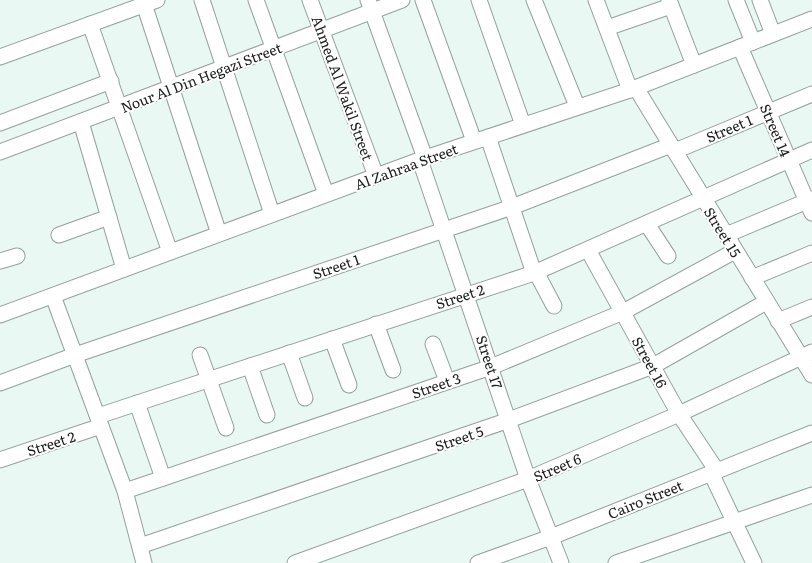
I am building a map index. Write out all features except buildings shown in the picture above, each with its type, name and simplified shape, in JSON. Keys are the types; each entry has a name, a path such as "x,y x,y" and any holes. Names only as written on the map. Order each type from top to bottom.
{"street":[{"path":"202,0 272,214"},
{"path":"256,0 326,194"},
{"name":"Ahmed Al Wakil Street","path":"310,0 376,176"},
{"name":"Nour Al Din Hegazi Street","path":"4,150 321,31 370,6 402,0"},
{"path":"423,0 512,208 535,272 554,306"},
{"path":"479,0 522,125"},
{"path":"534,0 577,106"},
{"name":"Street 15","path":"596,0 633,89 673,148 778,321 806,355 812,375"},
{"name":"Street 14","path":"736,0 747,44 768,112 810,205"},
{"path":"760,0 773,34"},
{"path":"0,57 150,2 172,88 219,234"},
{"path":"607,28 670,3 694,65"},
{"name":"Street 17","path":"370,6 423,159 444,230 528,479 561,563"},
{"name":"Al Zahraa Street","path":"0,315 423,159 577,106 633,89 812,19"},
{"path":"90,24 170,252"},
{"path":"4,150 0,124 111,81"},
{"name":"Street 1","path":"0,383 75,355 512,208 812,94"},
{"path":"81,122 124,269"},
{"name":"Street 2","path":"0,460 100,421 137,403 535,272 812,150"},
{"path":"726,235 810,205"},
{"path":"59,235 109,217"},
{"path":"647,224 668,256"},
{"name":"Street 16","path":"588,250 679,414 714,472 754,563"},
{"name":"Street 3","path":"125,491 491,367 623,312 735,251"},
{"path":"752,278 812,253"},
{"path":"0,261 17,256"},
{"path":"53,296 125,491 144,563"},
{"name":"Street 5","path":"140,546 509,420 652,366 766,302"},
{"path":"778,321 812,307"},
{"path":"376,324 393,370"},
{"path":"332,339 349,385"},
{"path":"433,344 447,381"},
{"path":"289,353 305,398"},
{"path":"200,355 226,428"},
{"name":"Street 6","path":"295,563 528,479 679,414 806,355"},
{"path":"250,366 267,415"},
{"path":"137,403 163,478"},
{"name":"Cairo Street","path":"478,563 551,537 812,433"},
{"path":"616,563 735,523 812,494"}]}
